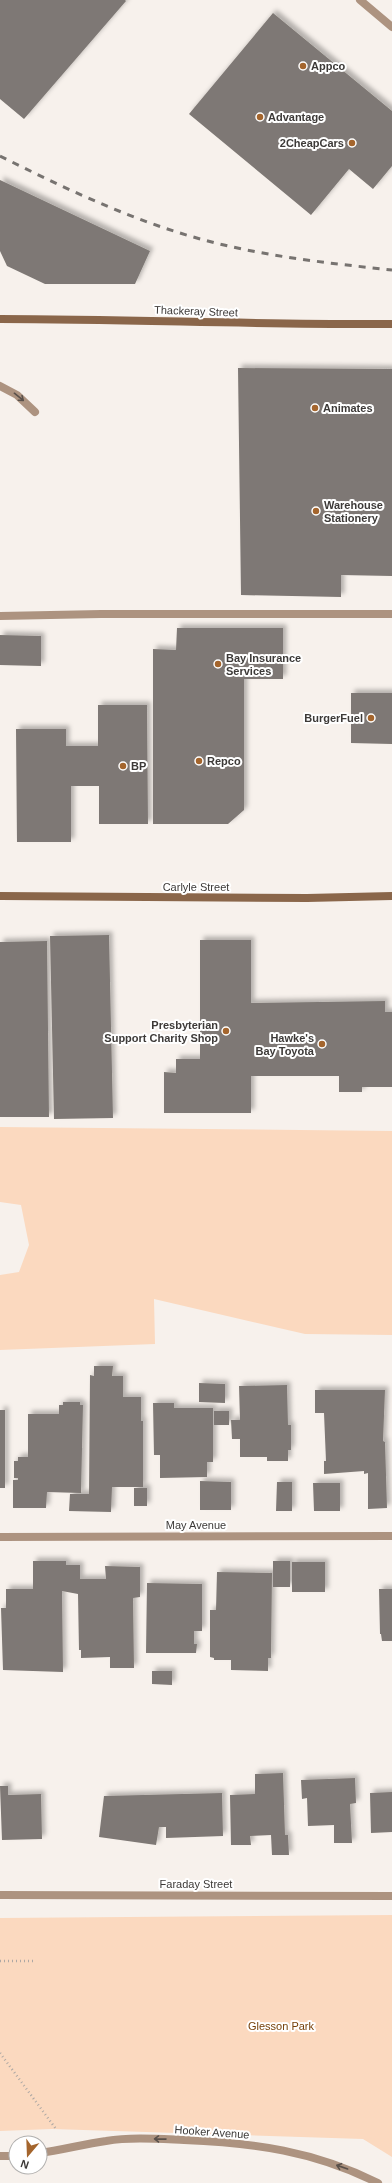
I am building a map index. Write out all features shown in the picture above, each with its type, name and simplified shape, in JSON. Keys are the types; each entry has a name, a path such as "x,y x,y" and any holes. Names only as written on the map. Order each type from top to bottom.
{"main road":[{"name":"Thackeray Street","path":"0,318 305,324 392,324"},
{"name":"Carlyle Street","path":"0,896 292,898 392,896"}],"street":[{"path":"360,0 392,27"},
{"path":"0,386 17,395 35,412"},
{"path":"0,616 101,614 392,614"},
{"name":"May Avenue","path":"0,1537 392,1536"},
{"name":"Faraday Street","path":"0,1895 392,1896"},
{"name":"Hooker Avenue","path":"48,2152 106,2141 157,2139 220,2142 308,2155 351,2170 378,2183"}],"path":[{"path":"0,1961 34,1961"},
{"path":"0,2053 53,2124"}],"green space":[{"path":"0,1127 392,1131 392,1335 305,1334 154,1299 155,1344 0,1350 0,1275 19,1272 29,1245 21,1205 0,1202"},
{"name":"Glesson Park","path":"392,1915 392,2157 363,2139 52,2129 0,2131 0,1918"}],"building":[{"path":"0,0 126,1 24,119 0,99"},
{"path":"273,13 392,111 392,166 373,189 349,169 311,215 189,114"},
{"path":"0,180 150,251 135,284 45,284 7,266 0,251"},
{"name":"Warehouse Stationery","path":"238,368 392,369 392,576 341,575 341,597 241,595"},
{"path":"177,628 283,628 283,679 244,679 244,810 228,824 153,824 153,649 176,650"},
{"path":"0,635 41,636 41,666 0,665"},
{"name":"BurgerFuel","path":"351,693 392,693 392,744 351,743"},
{"path":"98,705 147,705 148,824 99,824 99,786 71,786 71,842 17,842 16,729 66,729 66,746 98,746"},
{"path":"109,935 113,1118 54,1119 50,936"},
{"path":"200,940 251,940 251,1003 385,1001 385,1012 392,1012 392,1087 362,1087 362,1092 339,1092 339,1076 251,1076 251,1113 164,1113 164,1072 176,1073 176,1059 200,1059"},
{"path":"47,941 49,1117 0,1117 0,942"},
{"path":"94,1366 113,1366 112,1376 123,1376 123,1397 141,1397 141,1421 143,1421 143,1487 112,1487 111,1512 69,1511 70,1494 89,1494 90,1375 94,1376"},
{"path":"199,1383 225,1384 225,1403 199,1402"},
{"path":"287,1385 288,1425 291,1425 291,1450 288,1450 288,1461 267,1461 267,1457 240,1457 240,1439 232,1439 231,1420 240,1420 239,1386"},
{"path":"315,1390 385,1390 383,1441 385,1442 387,1508 368,1509 368,1473 364,1474 364,1471 324,1474 324,1461 326,1461 324,1413 315,1413"},
{"path":"63,1402 80,1402 80,1405 83,1405 81,1493 47,1492 46,1508 13,1508 13,1480 18,1480 18,1478 14,1478 14,1461 18,1461 18,1457 28,1457 28,1414 59,1414 59,1405 63,1405"},
{"path":"153,1403 174,1403 174,1408 213,1408 213,1462 207,1462 207,1477 160,1478 160,1455 154,1455"},
{"path":"0,1410 5,1410 5,1488 0,1488"},
{"path":"214,1411 229,1411 229,1425 214,1425"},
{"path":"200,1481 231,1482 231,1510 200,1510"},
{"path":"277,1482 292,1482 292,1511 276,1511"},
{"path":"313,1483 340,1483 340,1511 314,1511"},
{"path":"134,1488 147,1488 147,1506 134,1506"},
{"path":"33,1561 66,1561 66,1565 80,1565 80,1579 106,1579 105,1566 140,1567 140,1597 133,1598 134,1668 110,1668 110,1657 81,1658 81,1650 79,1650 78,1594 62,1591 63,1672 3,1670 1,1608 6,1608 6,1589 33,1589"},
{"path":"273,1561 290,1561 290,1587 273,1587"},
{"path":"292,1562 325,1562 325,1592 292,1592"},
{"path":"217,1572 272,1573 271,1658 268,1658 268,1671 231,1670 231,1660 214,1660 214,1658 210,1657 210,1610 216,1610"},
{"path":"147,1583 202,1584 202,1631 194,1631 194,1644 197,1644 196,1653 146,1653"},
{"path":"379,1589 392,1589 392,1641 382,1641 380,1634"},
{"path":"152,1671 172,1671 172,1685 152,1684"},
{"path":"283,1773 285,1835 288,1835 289,1855 272,1855 271,1835 250,1836 251,1845 231,1845 230,1795 255,1794 255,1774"},
{"path":"355,1778 356,1803 350,1804 352,1843 334,1843 334,1825 308,1826 307,1798 302,1799 301,1780"},
{"path":"0,1786 8,1786 8,1795 41,1794 42,1839 2,1840"},
{"path":"392,1792 392,1832 371,1833 370,1793"},
{"path":"222,1793 223,1836 166,1838 166,1827 159,1827 156,1845 99,1837 104,1796"}],"railway":[{"path":"0,156 54,183 166,229 245,250 329,263 392,270"}],"place":[{"name":"Appco","path":"303,66"},
{"name":"Advantage","path":"260,117"},
{"name":"2CheapCars","path":"352,143"},
{"name":"Animates","path":"315,408"},
{"name":"Warehouse Stationery","path":"316,511"},
{"name":"Bay Insurance Services","path":"218,664"},
{"name":"BurgerFuel","path":"371,718"},
{"name":"Repco","path":"199,761"},
{"name":"BP","path":"123,766"},
{"name":"Presbyterian Support Charity Shop","path":"226,1031"},
{"name":"Hawke's Bay Toyota","path":"322,1044"}]}
